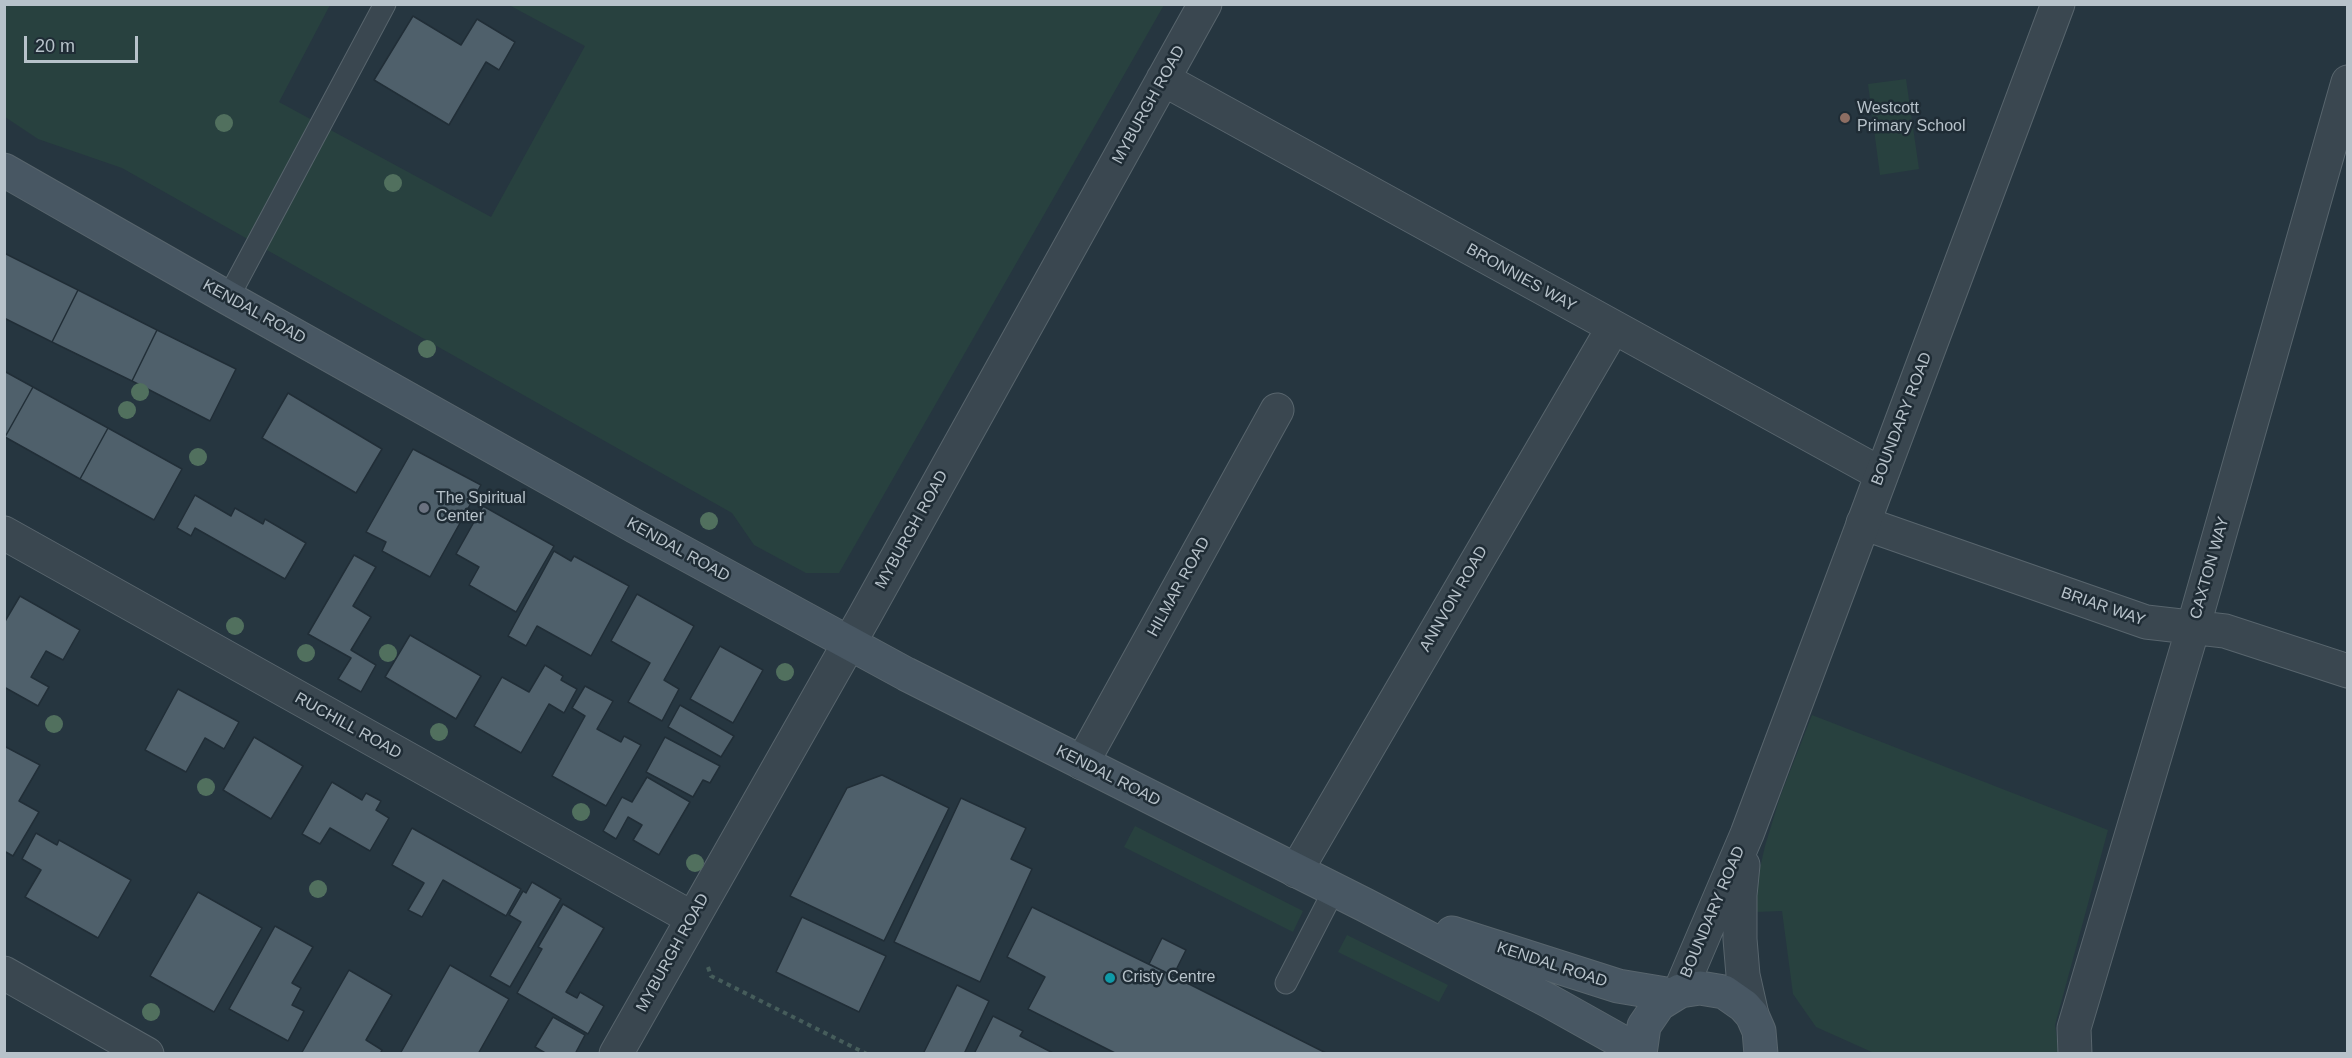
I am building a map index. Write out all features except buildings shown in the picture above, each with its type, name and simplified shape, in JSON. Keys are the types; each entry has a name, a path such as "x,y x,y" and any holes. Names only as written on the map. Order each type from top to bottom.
{"main road":[{"name":"KENDAL ROAD","path":"4,170 636,527 849,642 1082,763 1365,905 1549,1001 1640,1053"},
{"name":"KENDAL ROAD","path":"1365,905 1618,986 1676,993 1700,988 1724,992 1744,1006 1762,1038"},
{"path":"1640,1053 1644,1026 1650,1014 1659,1004 1676,993"}],"street":[{"name":"MYBURGH ROAD","path":"616,1053 849,642 1205,4"},
{"name":"BOUNDARY ROAD","path":"1676,993 1747,834 2058,4"},
{"name":"BRONNIES WAY","path":"1163,80 1881,474"},
{"name":"CAXTON WAY","path":"2075,1053 2074,1028 2337,155 2348,82"},
{"name":"ANNVON ROAD","path":"1296,871 1613,328"},
{"name":"HILMAR ROAD","path":"1082,763 1277,410"},
{"name":"BRIAR WAY","path":"1863,523 2146,622 2225,631 2348,671"},
{"name":"RUCHILL ROAD","path":"4,533 692,918"},
{"name":"BOUNDARY ROAD","path":"1747,834 1740,918 1742,967 1762,1038"},
{"path":"4,973 147,1053"}],"lane":[{"path":"228,298 385,4"},
{"path":"1286,983 1334,890"}],"path":[{"path":"692,918 711,976 867,1053"}],"green space":[{"path":"4,5 330,5 279,102 491,217 585,46 509,5 1164,5 839,573 806,573 754,545 732,513 122,168 38,139 5,117"},
{"path":"1906,79 1919,169 1880,175 1868,84"},
{"path":"1812,715 2108,830 2055,1025 2059,1053 1874,1053 1816,1027 1793,994 1782,911 1756,912 1755,890 1780,797"},
{"path":"1135,826 1303,911 1293,932 1124,847"},
{"path":"1347,935 1448,985 1439,1002 1338,952"}],"place":[{"name":"Westcott Primary School","path":"1845,118"},
{"name":"The Spiritual Center","path":"424,508"},
{"name":"Cristy Centre","path":"1110,978"}]}
